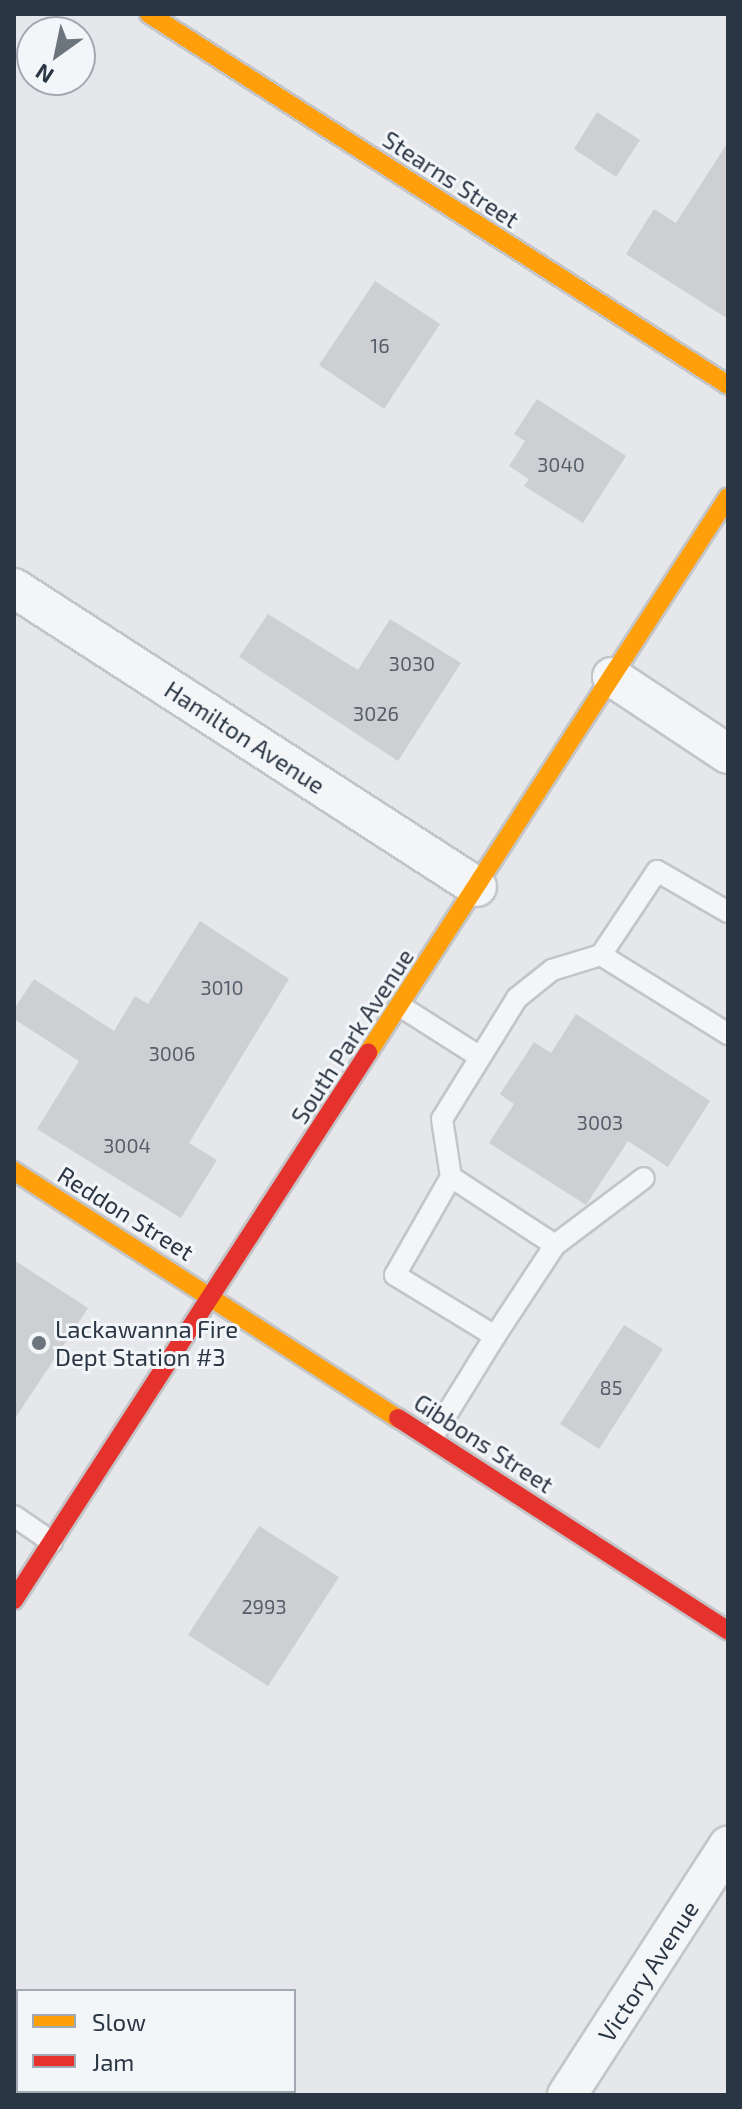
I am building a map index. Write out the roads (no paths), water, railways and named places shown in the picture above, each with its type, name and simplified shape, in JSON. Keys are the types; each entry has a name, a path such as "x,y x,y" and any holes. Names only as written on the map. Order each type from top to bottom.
{"street":[{"name":"Stearns Street","path":"149,14 728,385"},
{"name":"South Park Avenue","path":"14,1600 728,497"},
{"name":"Hamilton Avenue","path":"14,588 477,887"},
{"path":"612,677 728,754"},
{"name":"Reddon Street","path":"14,1171 213,1296"},
{"name":"Gibbons Street","path":"213,1296 728,1631"},
{"name":"Victory Avenue","path":"567,2095 728,1846"}],"lane":[{"path":"495,1336 395,1275 451,1177 442,1119 517,998 552,970 601,955 657,871 728,912"},
{"path":"601,955 728,1034"},
{"path":"400,1006 480,1057"},
{"path":"451,1177 555,1245"},
{"path":"432,1438 555,1245 644,1178"},
{"path":"14,1516 52,1542"}],"place":[{"name":"Lackawanna Fire Dept Station #3","path":"39,1343"}]}
